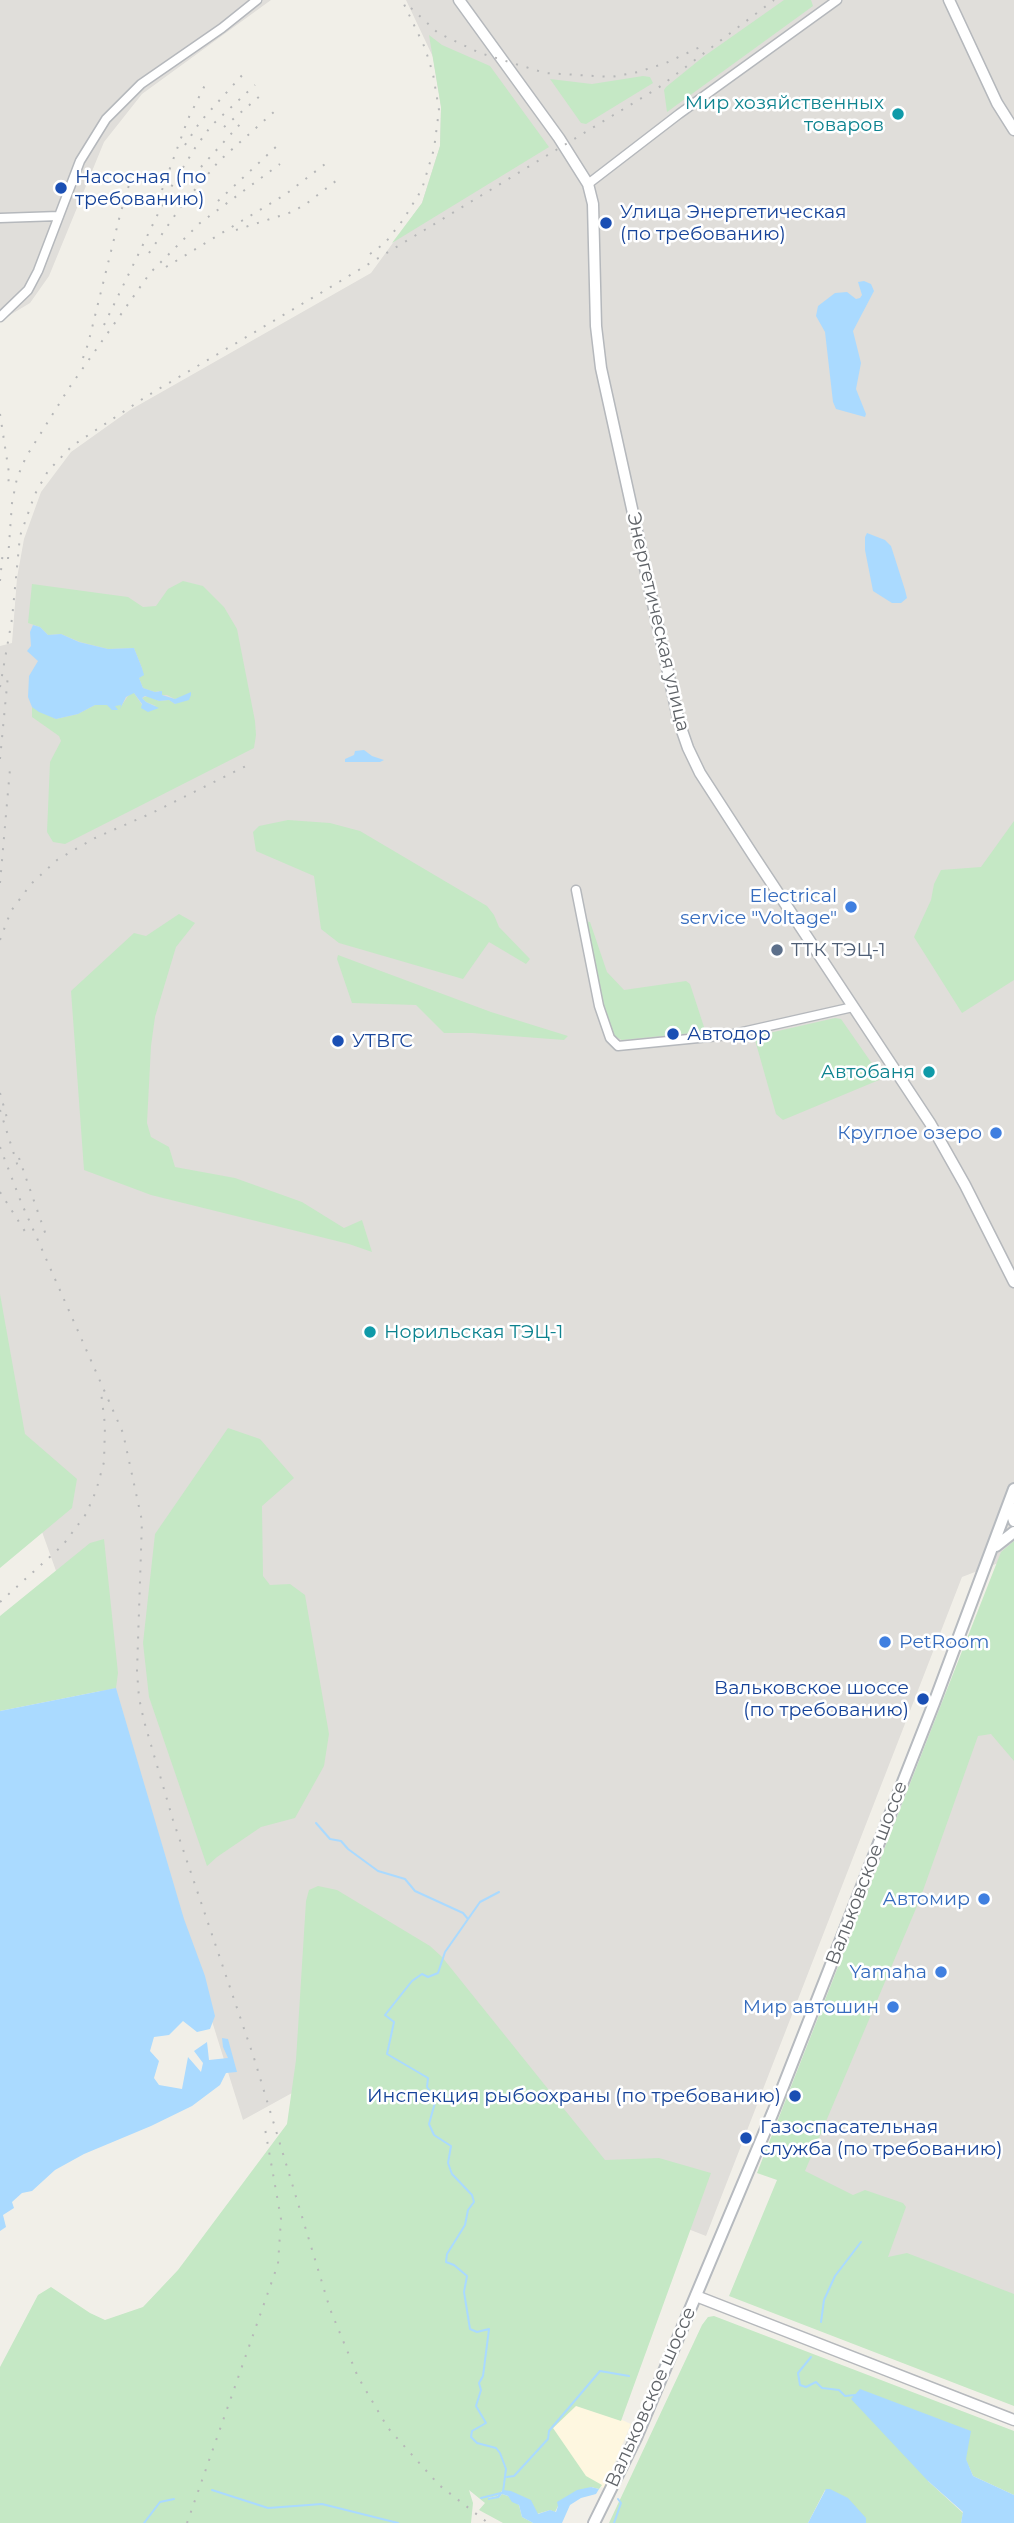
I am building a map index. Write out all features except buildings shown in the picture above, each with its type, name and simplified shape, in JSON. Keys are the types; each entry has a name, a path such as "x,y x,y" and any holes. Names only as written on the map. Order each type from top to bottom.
{"main road":[{"name":"Вальковское шоссе","path":"594,2523 636,2438 773,2112 1014,1489"},
{"path":"1009,1505 1014,1521"},
{"path":"992,1550 1011,1533"}],"street":[{"path":"0,317 28,290 86,150 106,119 141,84 257,0"},
{"path":"459,0 589,184 679,114 837,0"},
{"path":"949,0 1014,131"},
{"name":"Энергетическая улица","path":"589,184 593,204 596,326 601,368 679,722 700,773 930,1124 965,1185 1014,1282"},
{"path":"0,218 59,216"},
{"path":"576,890 599,1006 610,1038 618,1046 729,1035 853,1007"},
{"path":"696,2296 1014,2420"}],"shaded area":[{"path":"0,0 271,0 142,94 104,142 49,276 30,303 0,321"},
{"path":"406,0 1014,0 1014,1557 962,1577 706,2236 312,2082 243,2120 173,1897 22,1476 0,1389 0,646 12,643 17,578 24,539 41,492 71,452 130,410 371,273 422,203 440,146 441,107 433,57"},
{"path":"976,1714 1014,1756 1014,2316 886,2270 792,2179"},
{"path":"579,2401 631,2424 604,2488 585,2480 542,2424"}],"green space":[{"path":"784,0 811,0 813,6 667,112 664,90 666,87 703,57"},
{"path":"429,35 442,45 490,66 549,147 392,243 422,203 440,146 441,107"},
{"path":"650,77 653,83 586,124 581,123 550,79 592,84"},
{"path":"183,581 203,586 224,607 237,629 255,721 254,748 65,844 53,842 47,832 50,762 61,741 59,736 32,717 32,707 56,719 78,714 95,705 122,705 130,693 134,693 142,705 156,706 142,698 148,696 159,701 169,700 175,704 187,696 175,699 161,695 159,691 143,688 139,678 143,675 142,668 134,648 108,649 61,634 48,635 40,627 28,623 32,584 128,597 143,607 156,606 168,589"},
{"path":"288,820 330,823 360,831 487,906 499,927 530,959 526,964 489,942 463,979 339,943 321,929 314,876 256,851 253,832 259,826"},
{"path":"1014,821 1014,980 962,1013 914,937 941,870 981,867"},
{"path":"179,914 195,923 176,947 155,1017 147,1123 151,1137 169,1147 175,1167 235,1178 302,1202 344,1228 362,1220 372,1252 151,1195 84,1170 71,991 134,933 146,936"},
{"path":"585,921 590,922 607,972 624,990 686,981 690,984 705,1030 622,1040 614,1036 609,1028"},
{"path":"338,955 491,1012 568,1036 564,1040 444,1033 416,1005 352,1003"},
{"path":"835,1018 841,1019 880,1075 879,1080 783,1120 776,1114 756,1036"},
{"path":"0,1294 25,1434 77,1479 72,1508 0,1568"},
{"path":"228,1428 260,1439 294,1478 262,1506 263,1576 270,1585 290,1584 305,1595 329,1734 324,1766 295,1818 261,1827 207,1866 149,1697 143,1643 155,1534"},
{"path":"104,1539 118,1673 116,1688 0,1711 0,1616 90,1543"},
{"path":"1014,1541 1014,1761 991,1734 978,1736 920,1899 805,2171 853,2195 865,2190 903,2203 906,2207 888,2257 907,2253 1014,2294 1014,2406 729,2296 777,2180 757,2173 1001,1552"},
{"path":"318,1886 337,1890 430,1946 442,1957 605,2160 659,2158 711,2173 621,2421 576,2406 553,2428 586,2476 602,2485 599,2489 591,2487 558,2506 555,2512 550,2510 537,2514 503,2490 497,2496 488,2498 499,2498 502,2494 508,2496 519,2505 522,2517 533,2523 503,2523 479,2510 485,2503 469,2490 473,2503 471,2523 0,2523 0,2367 38,2295 51,2287 105,2320 143,2307 178,2270 287,2124 296,2060 306,1901 309,1890"},
{"path":"714,2316 1014,2431 1014,2495 973,2476 966,2460 928,2481 963,2513 961,2523 866,2523 865,2518 825,2490 808,2523 609,2523 702,2325 708,2317"}],"water":[{"path":"858,282 871,284 874,291 853,331 861,363 856,389 865,417 836,409 825,332 816,316 818,306 835,293 847,292 856,299 860,298 862,295"},
{"path":"867,533 885,540 891,546 907,598 901,603 892,603 873,591 865,550"},
{"path":"33,625 40,627 48,635 61,634 79,642 108,649 134,648 144,675 139,678 143,688 162,691 162,695 175,699 191,692 189,700 175,704 169,700 159,701 145,696 142,698 146,702 159,708 148,712 141,708 142,704 134,693 126,697 120,709 121,705 115,706 118,710 112,710 107,705 95,705 78,714 56,719 39,712 32,707 28,697 29,676 38,661 27,651 31,646 30,632"},
{"path":"364,750 384,760 345,762 355,751"},
{"path":"116,1688 215,2016 210,2029 197,2032 183,2021 169,2035 154,2037 150,2051 159,2061 154,2078 159,2085 182,2089 188,2057 201,2072 203,2063 194,2051 207,2042 209,2060 228,2058 222,2038 228,2039 237,2072 226,2073 220,2085 192,2106 84,2154 55,2170 32,2191 22,2193 12,2202 14,2208 3,2215 6,2227 0,2231 0,1711"},
{"path":"860,2389 971,2431 966,2459 973,2476 1014,2495 1014,2523 961,2523 963,2512 928,2481 851,2399"},
{"path":"591,2487 599,2489 596,2494 581,2498 570,2505 562,2523 533,2523 522,2517 519,2505 502,2494 499,2498 488,2500 503,2490 511,2491 531,2500 538,2514 550,2510 556,2512 557,2502 577,2490"},
{"path":"826,2489 848,2498 866,2518 866,2523 808,2523"}],"waterway":[{"path":"316,1823 330,1839 341,1841 378,1871 405,1879 415,1891 463,1913 468,1919"},
{"path":"499,1892 480,1902 445,1952 438,1973 428,1977 422,1974 412,1981 385,2015 394,2022 387,2054 428,2078 427,2087 436,2099 429,2124 434,2135 451,2146 448,2163 452,2174 472,2195 474,2202 468,2210 465,2225 447,2254 446,2262 467,2276 464,2292 470,2329 477,2332 489,2329 483,2376 479,2383 481,2390 476,2406 486,2423 472,2431 471,2437 477,2443 496,2448 500,2453 506,2469 503,2492"},
{"path":"821,2322 824,2300 835,2276 861,2242"},
{"path":"811,2357 798,2373 800,2385 806,2387 816,2382 822,2388 839,2390 845,2396 855,2395"},
{"path":"507,2477 514,2476 548,2439 549,2431 600,2371 629,2376"},
{"path":"212,2490 268,2508 322,2504 398,2523"},
{"path":"481,2498 501,2493"},
{"path":"144,2523 160,2502 174,2499"},
{"path":"614,2523 621,2503 618,2499"}],"railway":[{"path":"370,254 385,243 422,189 434,149 439,110 425,48 402,0"},
{"path":"0,687 12,619 20,536 35,494 48,471 72,446 147,396 658,88 774,0"},
{"path":"411,8 438,33 480,53 545,73 611,77 666,63 700,47"},
{"path":"185,145 200,122 245,72"},
{"path":"162,190 188,119 207,81"},
{"path":"104,325 170,189 195,148 211,126 255,85"},
{"path":"224,127 261,95"},
{"path":"149,253 182,205 219,161 276,110"},
{"path":"201,167 241,123"},
{"path":"218,201 278,145"},
{"path":"166,267 286,194 329,161"},
{"path":"8,559 12,503 17,478 26,457 69,388 150,273 200,223 280,164"},
{"path":"83,358 132,175"},
{"path":"236,230 292,212 341,177"},
{"path":"0,414 9,473 8,490"},
{"path":"0,581 3,550"},
{"path":"0,759 8,675"},
{"path":"0,940 11,911 31,884 57,860 95,838 246,766"},
{"path":"0,883 10,769"},
{"path":"0,1093 7,1118"},
{"path":"0,1110 19,1170"},
{"path":"0,1147 21,1202 123,1433 142,1521 137,1671 144,1721 173,1820 254,2058 330,2309 358,2377 388,2428 439,2485 488,2523"},
{"path":"19,1158 48,1241"},
{"path":"0,1192 26,1233"},
{"path":"0,1602 63,1545 86,1514 104,1462 105,1425 101,1392"},
{"path":"187,2523 278,2264 281,2219 264,2123"}],"place":[{"name":"Мир хозяйственных товаров","path":"898,114"},
{"name":"Насосная (по требованию)","path":"61,188"},
{"name":"Улица Энергетическая (по требованию)","path":"606,223"},
{"name":"Electrical service \"Voltage\"","path":"851,907"},
{"name":"ТТК ТЭЦ-1","path":"777,950"},
{"name":"Автодор","path":"673,1034"},
{"name":"УТВГС","path":"338,1041"},
{"name":"Автобаня","path":"929,1072"},
{"name":"Круглое озеро","path":"996,1133"},
{"name":"Норильская ТЭЦ-1","path":"370,1332"},
{"name":"PetRoom","path":"885,1642"},
{"name":"Вальковское шоссе (по требованию)","path":"923,1699"},
{"name":"Автомир","path":"984,1899"},
{"name":"Yamaha","path":"941,1972"},
{"name":"Мир автошин","path":"893,2007"},
{"name":"Инспекция рыбоохраны (по требованию)","path":"795,2096"},
{"name":"Газоспасательная служба (по требованию)","path":"746,2138"}]}
